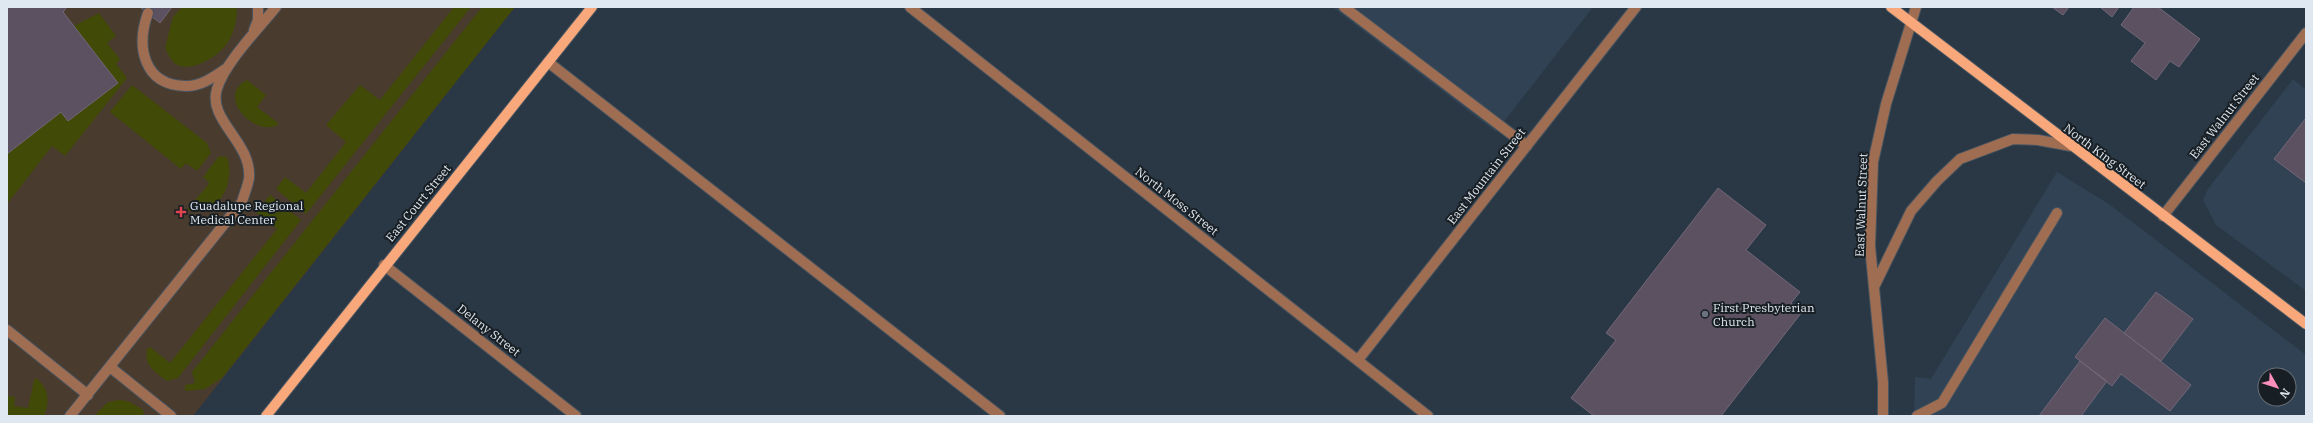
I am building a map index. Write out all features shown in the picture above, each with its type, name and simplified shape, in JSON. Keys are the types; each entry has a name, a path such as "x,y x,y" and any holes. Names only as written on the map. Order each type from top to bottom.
{"main road":[{"name":"East Court Street","path":"266,416 384,265 592,7"},
{"name":"North King Street","path":"1891,7 2306,324"}],"street":[{"path":"249,41 258,20 258,7"},
{"path":"70,416 242,202 249,179 248,164 241,145 216,108 216,89 229,67 276,7"},
{"name":"North Moss Street","path":"910,7 1428,416"},
{"path":"1344,7 1527,146"},
{"name":"East Mountain Street","path":"1358,360 1636,7"},
{"path":"1911,22 1916,7"},
{"path":"148,13 143,27 142,50 149,71 167,83 186,86 209,80 229,67"},
{"name":"East Walnut Street","path":"1883,416 1883,382 1870,246 1873,162 1886,104 1911,22"},
{"name":"East Walnut Street","path":"2163,216 2306,33"},
{"path":"548,62 1000,416"},
{"path":"1874,287 1893,244 1911,211 1937,180 1960,159 2013,139 2038,140 2071,146"},
{"path":"1917,416 1942,403 2056,213"},
{"name":"Delany Street","path":"384,265 576,416"},
{"path":"7,330 88,395"},
{"path":"110,368 171,416"}],"shaded area":[{"name":"Guadalupe Regional Medical Center","path":"7,7 515,7 193,416 7,416"},
{"path":"1332,7 1593,7 1496,132"},
{"path":"2293,79 2306,90 2306,291 2216,225 2203,200 2208,189"},
{"path":"2057,172 2109,204 2306,355 2306,416 1914,416 1915,377 1931,379"}],"green space":[{"path":"182,7 237,7 231,36 222,50 205,62 186,67 177,65 165,48 173,17"},
{"path":"454,7 471,7 306,214 276,189 285,177 306,193 346,142 326,125 360,85 380,100"},
{"path":"482,7 515,7 222,378 205,389 185,391 185,385 195,383 192,372"},
{"path":"99,13 116,36 107,43 120,59 116,64 127,78 65,156 52,146 7,204 7,154 61,112 68,121 118,83 74,26"},
{"path":"247,80 266,95 257,107 277,122 278,125 268,127 258,125 241,113 236,104 235,95 238,87"},
{"path":"132,85 207,143 211,153 197,171 186,163 181,169 110,112"},
{"path":"219,156 227,157 229,167 229,178 222,197 216,204 208,209 198,211 187,210 208,185 209,182 203,177"},
{"path":"270,195 301,220 178,378 167,381 151,368 147,360 147,349 150,347 170,363 277,229 256,212"},
{"path":"36,378 44,386 48,400 44,416 7,416 7,396 15,397 14,406 28,408 34,380"},
{"path":"119,400 129,402 144,411 143,416 94,416 108,402"}],"building":[{"path":"7,7 67,7 63,12 118,83 68,121 61,112 7,154"},
{"path":"140,7 172,7 160,23"},
{"path":"2052,7 2069,7 2063,15"},
{"path":"2100,7 2119,7 2112,17"},
{"path":"2134,7 2158,7 2200,39 2179,67 2170,61 2156,80 2131,61 2145,43 2121,25"},
{"path":"2306,118 2306,183 2274,159"},
{"path":"1718,188 1766,225 1746,250 1800,292 1791,303 1802,312 1721,416 1594,416 1571,398 1616,340 1606,333"},
{"path":"2156,292 2193,319 2161,361 2124,333"},
{"path":"2105,318 2191,385 2170,411 2121,374 2112,386 2075,357"},
{"path":"2080,361 2107,381 2081,416 2039,416"}],"place":[{"name":"Guadalupe Regional Medical Center","path":"181,212"},
{"name":"First Presbyterian Church","path":"1705,314"}]}
